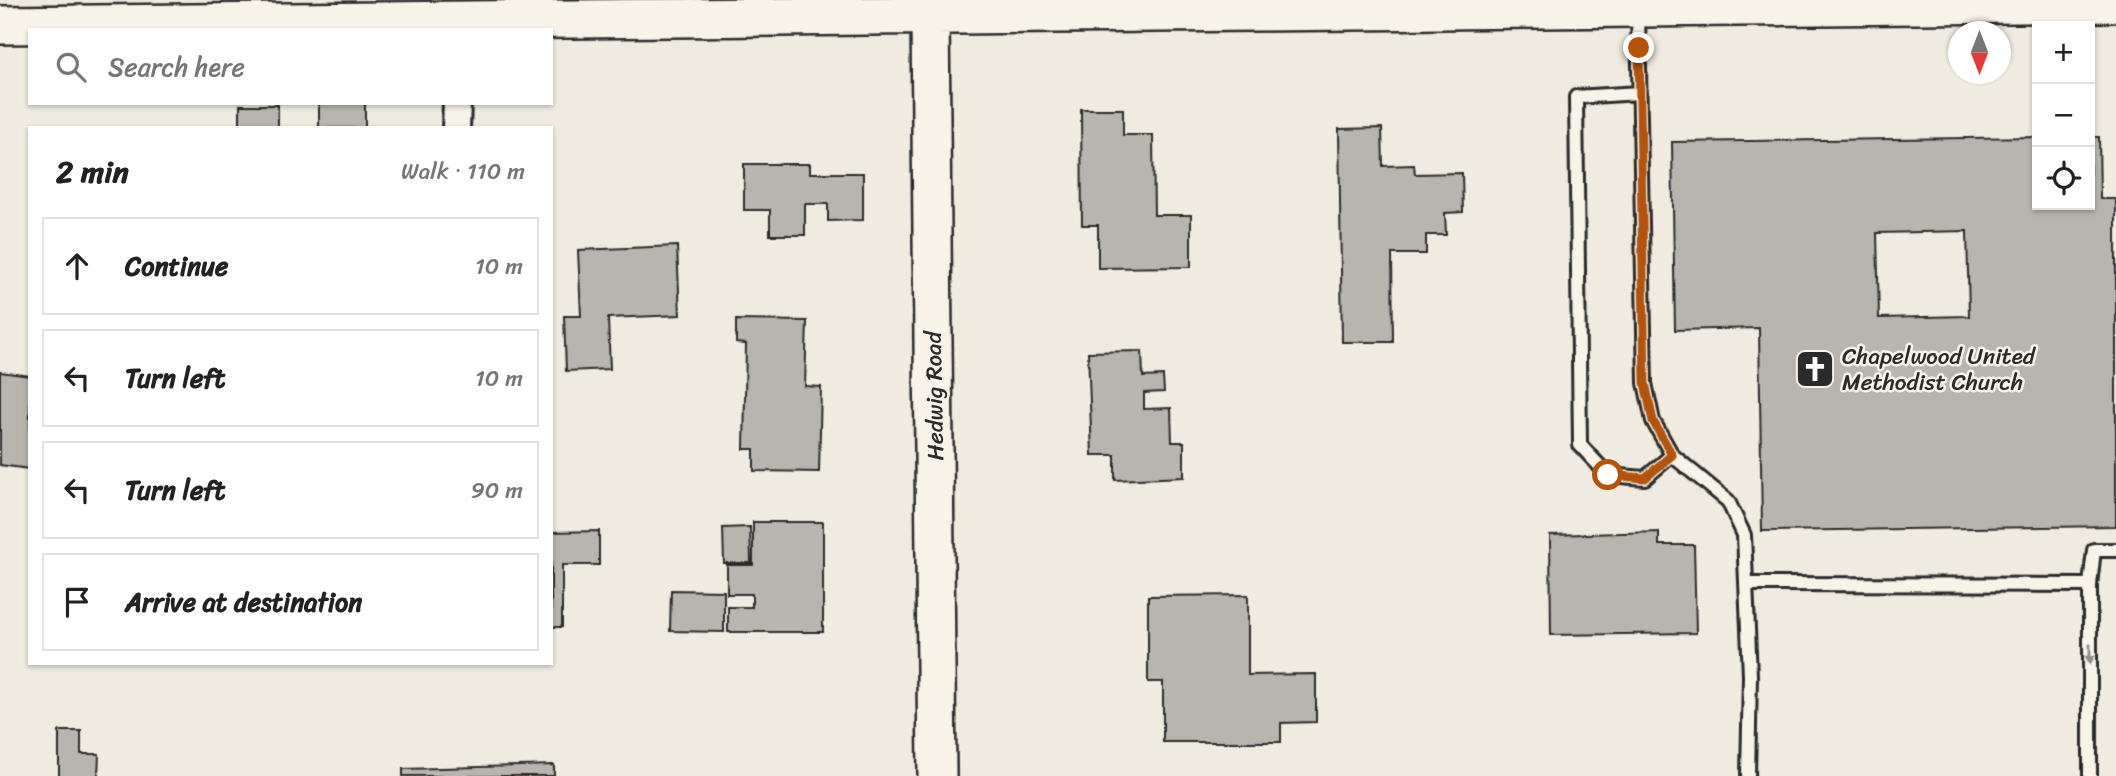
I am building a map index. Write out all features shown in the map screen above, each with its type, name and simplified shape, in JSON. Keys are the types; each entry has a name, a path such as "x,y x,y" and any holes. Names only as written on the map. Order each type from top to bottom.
{"street":[{"path":"0,25 459,25 930,15 2116,3"},
{"name":"Hedwig Road","path":"930,15 937,776"},
{"path":"456,126 457,105"}],"lane":[{"path":"1638,8 1645,383 1653,421 1672,455 1728,501 1744,535 1750,676 1748,776"},
{"path":"1639,93 1576,97 1580,445 1608,475 1645,478 1672,455"},
{"path":"2091,776 2090,585 2094,550 2116,550"},
{"path":"1748,584 2090,585"}],"building":[{"path":"240,105 278,105 278,126 240,126"},
{"path":"319,105 365,105 365,126 319,126"},
{"path":"1081,109 1123,109 1123,135 1153,135 1154,215 1191,215 1191,267 1098,268 1098,225 1082,225"},
{"path":"1382,128 1383,166 1414,165 1415,174 1462,173 1463,212 1445,213 1446,235 1426,235 1426,254 1392,254 1393,342 1342,342 1339,129"},
{"name":"Chapelwood United Methodist Church","path":"2032,137 2032,210 2095,210 2095,137 2099,137 2100,199 2116,199 2116,526 1762,531 1759,328 1675,330 1672,142","holes":["1967,231 1969,316 1879,318 1877,233"]},
{"path":"744,164 810,164 810,173 863,173 863,220 828,221 828,204 805,204 805,235 770,235 770,210 744,210"},
{"path":"677,246 680,315 608,318 610,369 566,371 564,316 581,316 578,250"},
{"path":"736,320 807,321 805,386 821,387 819,472 754,471 754,449 744,449 746,344 736,343"},
{"path":"1142,351 1143,377 1163,376 1164,392 1144,393 1144,409 1171,408 1172,442 1184,442 1184,477 1115,480 1115,455 1092,455 1088,352"},
{"path":"0,372 28,376 28,469 0,465"},
{"path":"753,522 823,522 823,632 728,632 728,607 752,607 752,594 727,594 727,565 753,565"},
{"path":"750,527 751,563 724,563 723,528"},
{"path":"599,531 599,565 562,565 562,627 553,627 553,532"},
{"path":"1659,532 1659,545 1694,545 1696,633 1551,635 1550,535"},
{"path":"671,590 724,591 724,632 670,631"},
{"path":"1248,595 1248,675 1316,674 1316,722 1281,723 1281,742 1163,742 1163,682 1148,682 1148,596"},
{"path":"59,731 81,731 81,754 99,754 98,776 59,776"},
{"path":"554,765 554,776 403,776 403,769"}],"place":[{"name":"Chapelwood United Methodist Church","path":"1815,369"}],"route":[{"path":"1608,475 1645,478 1672,455 1653,421 1645,383 1639,48"}]}
